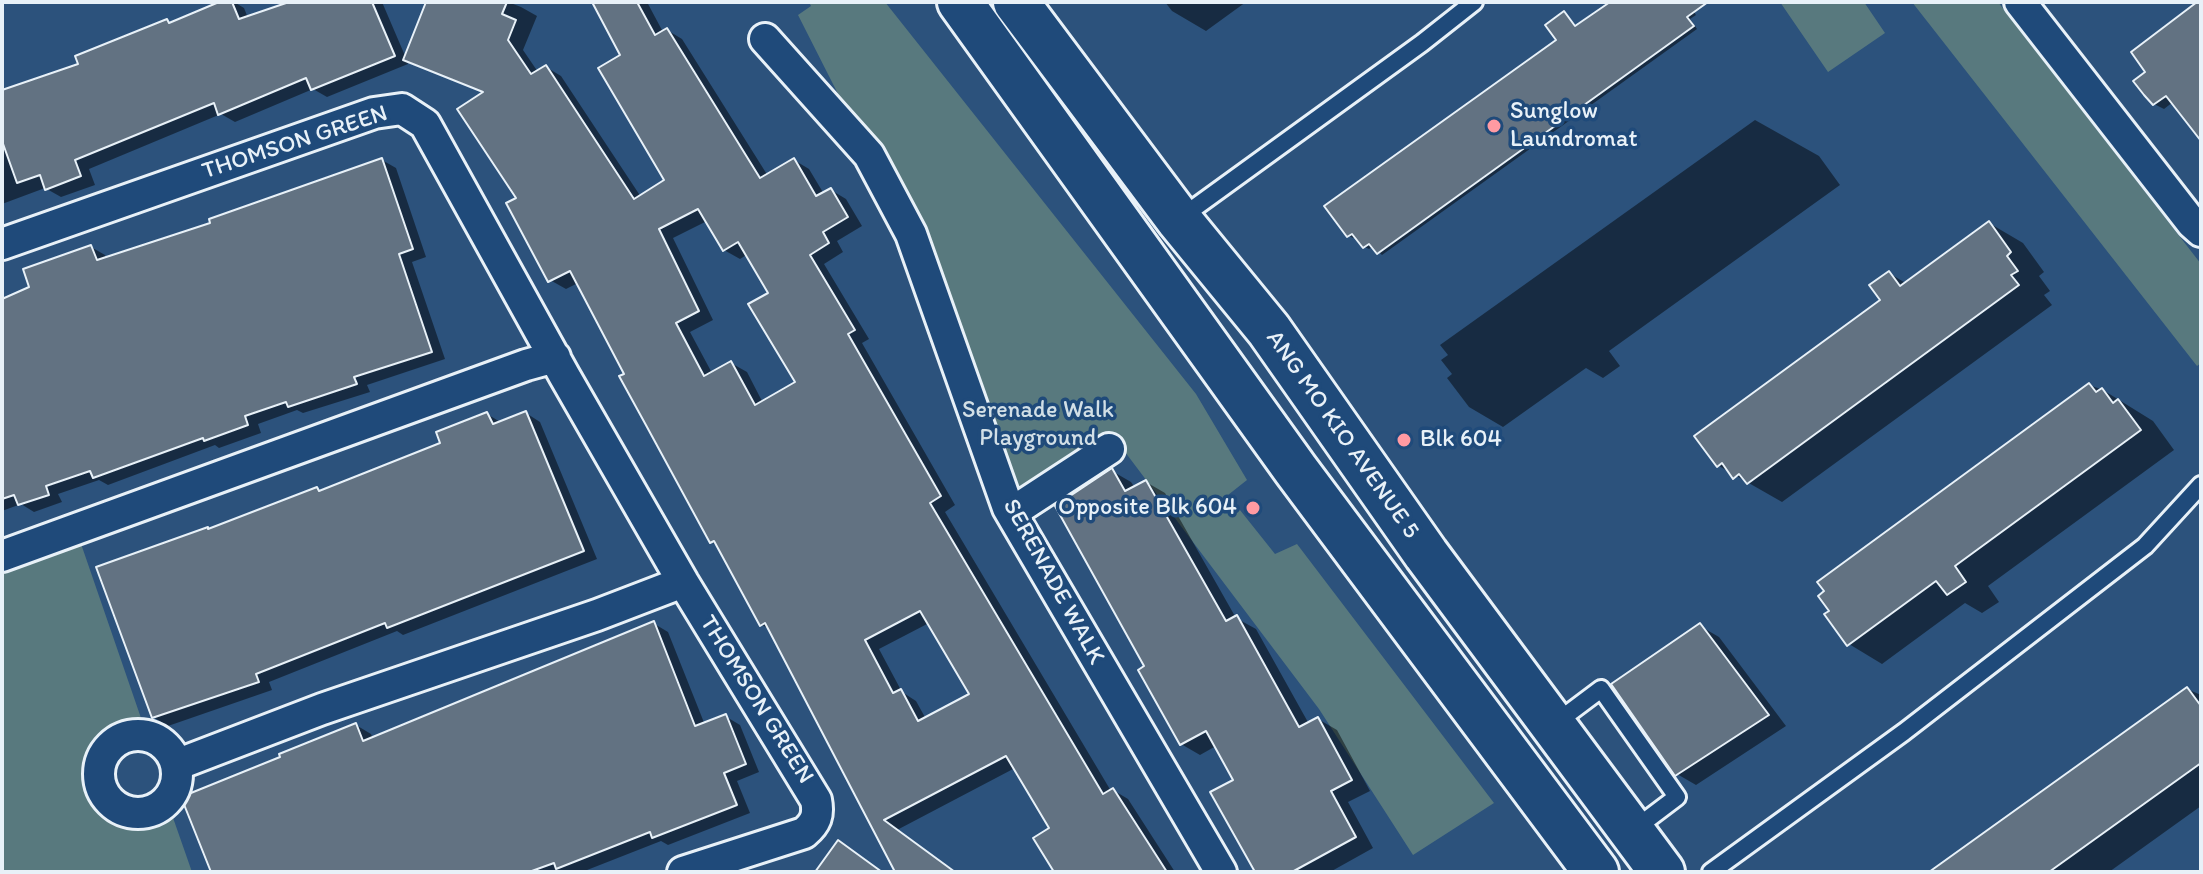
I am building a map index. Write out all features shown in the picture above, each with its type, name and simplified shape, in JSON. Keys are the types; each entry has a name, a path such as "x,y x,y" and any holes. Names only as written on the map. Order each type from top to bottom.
{"main road":[{"path":"960,2 1296,470 1596,872"},
{"name":"ANG MO KIO AVENUE 5","path":"1016,2 1179,219 1269,330 1426,554 1662,872"}],"street":[{"path":"2020,2 2201,231"},
{"name":"SERENADE WALK","path":"765,39 869,155 911,234 1011,513 1221,872"},
{"name":"THOMSON GREEN","path":"2,244 374,113 402,109 425,124 683,582 813,792 817,816 814,826 804,833 683,872"},
{"path":"2,556 511,370 555,357"},
{"path":"1011,513 1109,449"},
{"path":"176,765 322,709 597,615 683,582"}],"lane":[{"path":"1179,219 1474,2"},
{"path":"1711,872 1904,732 2145,546 2201,485"},
{"path":"1552,726 1601,689 1677,797 1631,831"}],"green space":[{"name":"Serenade Walk Playground","path":"809,2 885,2 1196,394 1247,480 1228,495 1275,554 1297,544 1494,803 1413,855 1319,709 1122,448 1008,508 869,155 798,15 811,6"},
{"path":"1780,2 1864,2 1885,33 1828,72"},
{"path":"1912,2 1998,2 2201,264 2201,363 2197,366"},
{"path":"79,538 141,718 112,731 97,745 88,772 94,799 114,819 129,823 140,823 171,812 192,872 2,872 2,566"}],"building":[{"path":"219,2 232,2 239,19 289,2 372,2 395,56 311,90 306,78 218,115 214,103 75,160 81,176 45,190 40,175 17,183 2,141 2,90 78,64 75,56"},
{"path":"426,2 507,2 502,14 516,20 508,40 531,74 546,65 634,199 664,180 598,68 620,55 592,2 637,2 655,35 667,28 760,178 794,158 816,196 831,188 848,217 823,232 829,243 810,255 855,330 848,334 941,496 930,503 1103,794 1113,788 1167,872 1054,872 1033,838 1049,828 1006,756 884,820 955,872 895,872 765,623 760,626 714,541 710,543 619,376 624,374 570,271 548,282 506,203 516,198 457,109 483,92 403,60","holes":["698,209 723,251 738,242 768,293 748,304 795,382 755,405 731,361 704,376 676,323 699,311 659,229","920,611 969,694 918,721 901,689 893,693 865,640"]},
{"name":"Sunglow Laundromat","path":"1610,2 1708,2 1687,17 1694,26 1377,254 1369,244 1363,248 1352,234 1347,237 1324,206 1556,40 1545,25 1564,11 1575,26"},
{"path":"2201,2 2201,141 2166,96 2153,105 2144,95 2133,81 2145,72 2131,52"},
{"path":"382,158 413,249 399,254 432,352 354,377 357,384 288,407 286,402 245,416 248,425 204,441 203,438 93,478 90,471 46,486 49,495 18,505 14,495 2,499 2,299 29,287 23,269 91,245 97,260 210,223 209,219"},
{"path":"1989,221 2011,252 2007,256 2018,271 2011,275 2019,285 1747,484 1739,474 1733,479 1722,463 1717,467 1694,436 1880,300 1869,285 1889,271 1900,286"},
{"path":"2089,383 2096,392 2102,388 2113,403 2118,399 2141,430 1955,566 1966,582 1947,595 1936,581 1847,646 1824,614 1829,611 1818,596 1824,591 1817,582"},
{"path":"526,411 584,551 387,628 385,623 256,674 259,682 152,718 96,567 317,487 319,491 440,443 436,432 487,412 493,424"},
{"path":"1112,468 1125,491 1146,480 1226,621 1237,615 1299,727 1318,717 1352,780 1331,791 1356,837 1292,872 1255,872 1210,792 1233,780 1206,731 1180,745 1138,670 1144,666 1055,506"},
{"path":"654,621 695,726 726,714 746,764 724,773 737,805 652,838 650,832 556,869 554,863 529,872 211,872 181,797 356,723 363,741"},
{"path":"1700,623 1769,715 1675,776 1611,684"},
{"path":"2187,687 2201,706 2201,763 2049,872 1929,872"},
{"path":"838,840 882,872 815,872"}],"place":[{"name":"Sunglow Laundromat","path":"1494,126"},
{"name":"Blk 604","path":"1404,440"},
{"name":"Opposite Blk 604","path":"1253,508"}]}
